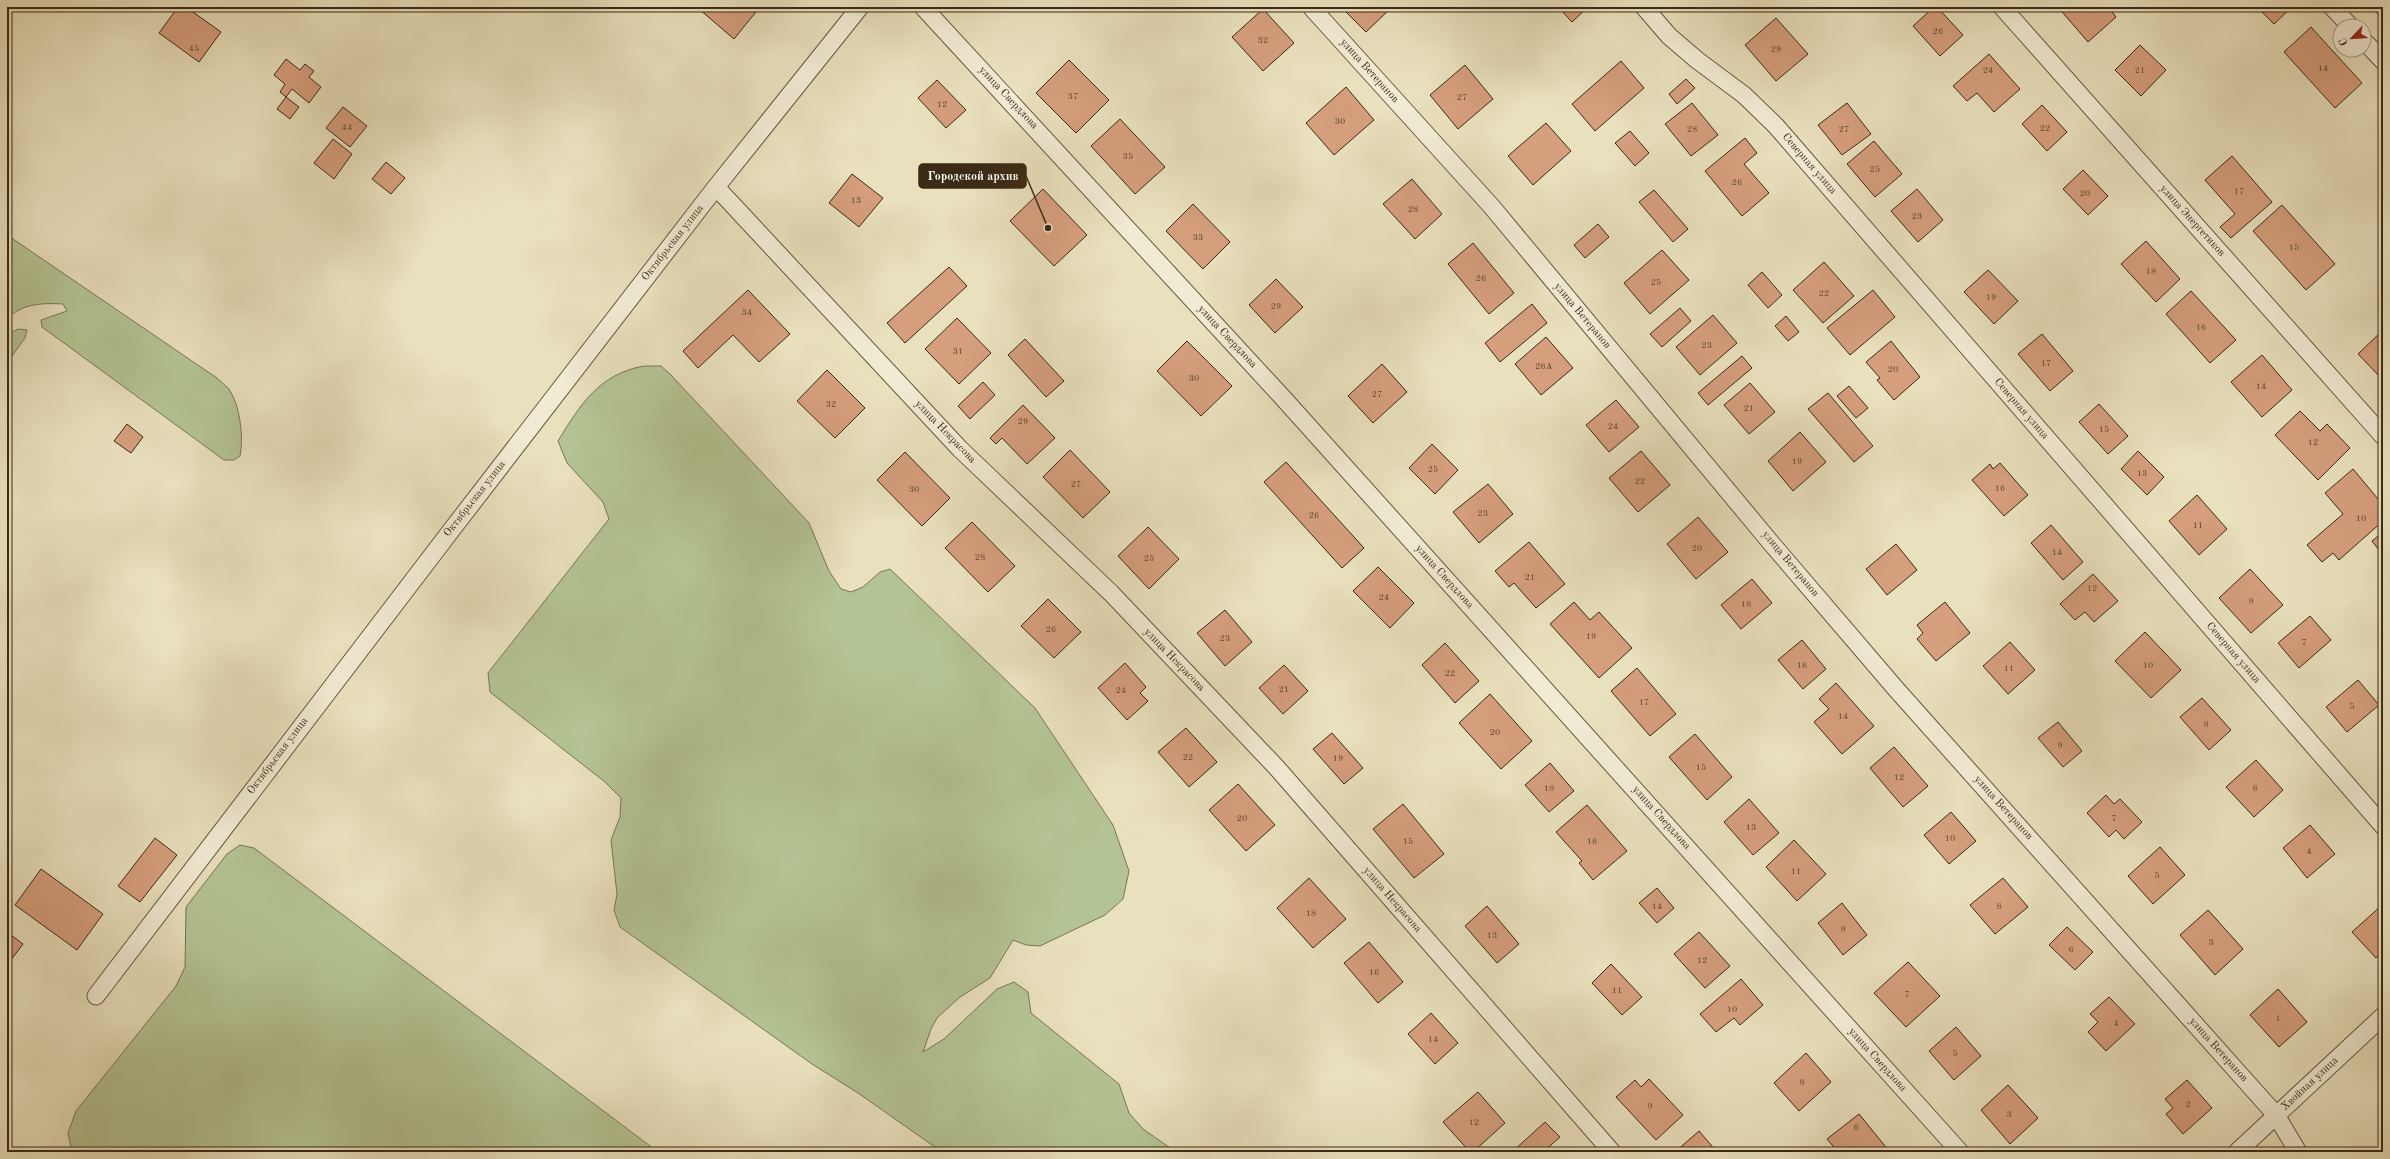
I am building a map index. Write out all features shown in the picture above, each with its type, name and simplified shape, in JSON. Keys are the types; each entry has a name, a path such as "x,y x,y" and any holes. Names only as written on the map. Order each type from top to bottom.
{"street":[{"name":"Октябрьская улица","path":"96,996 716,187 860,7"},
{"name":"улица Свердлова","path":"923,7 1284,399 1960,1152"},
{"name":"улица Ветеранов","path":"1311,7 1492,207 1771,543 1896,689 2276,1116 2298,1152"},
{"name":"Северная улица","path":"1644,7 1670,36 1697,60 1744,95 1776,126 2383,826"},
{"name":"улица Энергетиков","path":"2002,7 2383,436"},
{"path":"2332,7 2342,18"},
{"path":"2372,49 2383,61"},
{"name":"улица Некрасова","path":"716,187 960,449 1111,594 1277,768 1612,1152"},
{"name":"Хвойная улица","path":"2237,1152 2383,1016"}],"green space":[{"path":"7,235 217,378 228,388 236,404 240,422 242,440 240,456 234,460 224,460 42,327 41,320 67,311 63,304 33,305 19,310 7,319"},
{"path":"18,329 27,330 25,338 7,363 7,335"},
{"path":"644,366 661,366 670,374 809,523 829,571 841,589 851,592 863,587 880,572 890,569 1035,708 1113,825 1129,871 1123,899 1105,915 1040,946 1026,945 1013,940 990,978 960,997 937,1018 931,1029 923,1052 944,1039 997,989 1014,982 1028,992 1031,1013 1119,1084 1129,1113 1143,1129 1176,1152 942,1152 858,1093 812,1064 620,927 614,910 617,894 611,840 620,817 621,798 605,782 490,692 488,673 609,519 603,502 567,463 558,441 574,415 592,393 615,376 628,370"},
{"path":"240,845 254,848 658,1152 72,1152 68,1133 76,1111 176,986 185,967 186,907 227,854"}],"building":[{"path":"178,7 186,7 221,32 199,62 159,33"},
{"path":"701,7 760,7 734,39 699,9"},
{"path":"1341,7 1392,7 1366,32"},
{"path":"1558,7 1588,7 1572,22"},
{"path":"1934,7 1937,7 1963,35 1940,56 1913,26"},
{"path":"2058,7 2108,7 2116,17 2088,42"},
{"path":"2257,7 2292,7 2274,24"},
{"path":"2371,7 2383,7 2383,18"},
{"path":"1263,9 1294,43 1263,71 1232,37"},
{"path":"1776,18 1808,54 1776,81 1745,45"},
{"path":"2311,27 2332,50 2332,58 2339,58 2362,83 2335,108 2284,52"},
{"path":"2140,45 2166,70 2141,96 2115,70"},
{"path":"1989,54 2020,89 1994,112 1977,93 1967,101 1953,86"},
{"path":"286,59 300,70 305,64 314,71 309,77 321,87 309,103 292,89 286,97 280,92 285,84 274,75"},
{"path":"1069,60 1109,100 1076,133 1036,93"},
{"path":"1621,61 1644,88 1595,131 1572,104"},
{"path":"1465,65 1493,99 1458,129 1430,95"},
{"path":"1686,79 1695,88 1677,104 1669,94"},
{"path":"937,80 966,110 946,128 918,98"},
{"path":"1346,87 1374,120 1334,155 1306,123"},
{"path":"286,97 299,107 290,119 277,109"},
{"path":"1692,103 1718,135 1691,156 1665,124"},
{"path":"1847,103 1871,134 1842,155 1818,125"},
{"path":"2042,105 2067,132 2047,151 2022,124"},
{"path":"343,107 367,126 350,147 326,128"},
{"path":"1120,119 1165,167 1135,194 1091,146"},
{"path":"1546,123 1571,151 1533,185 1508,156"},
{"path":"1630,131 1649,153 1635,166 1615,143"},
{"path":"1745,138 1757,153 1744,164 1769,193 1742,216 1705,171"},
{"path":"333,139 352,154 334,179 314,163"},
{"path":"1874,141 1902,174 1875,197 1847,164"},
{"path":"2232,156 2272,202 2231,238 2220,227 2235,214 2205,180"},
{"path":"386,162 405,178 391,194 372,179"},
{"path":"2083,170 2108,196 2088,215 2063,189"},
{"path":"852,174 883,198 859,227 829,203"},
{"path":"1412,179 1442,214 1415,239 1383,204"},
{"path":"1043,189 1087,235 1054,266 1010,221"},
{"path":"1917,189 1943,220 1918,242 1891,211"},
{"path":"1654,190 1688,229 1673,242 1639,202"},
{"path":"1193,204 1230,242 1203,269 1166,231"},
{"path":"2282,205 2335,264 2306,290 2253,231"},
{"path":"1598,224 1609,237 1585,258 1574,245"},
{"path":"2146,241 2180,279 2156,302 2121,264"},
{"path":"1473,243 1514,293 1489,314 1448,264"},
{"path":"1662,250 1689,280 1650,314 1624,283"},
{"path":"1824,262 1854,296 1823,323 1793,290"},
{"path":"949,267 967,286 905,343 887,323"},
{"path":"1988,270 2018,301 1994,324 1964,292"},
{"path":"1762,272 1782,295 1768,308 1748,285"},
{"path":"1276,279 1303,307 1275,333 1249,305"},
{"path":"748,290 790,334 759,362 733,335 698,368 683,351"},
{"path":"1873,290 1895,317 1850,355 1827,328"},
{"path":"2191,291 2236,340 2210,363 2166,314"},
{"path":"1532,304 1547,323 1500,362 1485,343"},
{"path":"1680,308 1691,321 1662,347 1650,334"},
{"path":"1713,315 1737,343 1700,375 1676,347"},
{"path":"1786,316 1799,332 1788,341 1775,326"},
{"path":"957,318 991,353 959,384 925,349"},
{"path":"2383,330 2383,380 2358,354"},
{"path":"2042,334 2073,371 2050,391 2018,354"},
{"path":"1546,337 1573,368 1541,395 1515,364"},
{"path":"1025,339 1064,381 1046,397 1008,355"},
{"path":"1187,341 1232,386 1201,416 1157,371"},
{"path":"1891,341 1920,377 1894,400 1877,380 1880,378 1866,362"},
{"path":"2262,355 2292,390 2262,417 2231,382"},
{"path":"1742,356 1752,368 1708,405 1698,393"},
{"path":"1382,364 1407,392 1373,423 1348,396"},
{"path":"827,370 865,408 835,438 797,401"},
{"path":"983,382 995,395 970,419 958,406"},
{"path":"1750,383 1775,412 1749,434 1724,405"},
{"path":"1849,386 1868,408 1856,418 1837,396"},
{"path":"1828,393 1873,446 1854,462 1808,409"},
{"path":"1616,400 1639,427 1609,452 1586,425"},
{"path":"2099,404 2128,436 2108,454 2079,422"},
{"path":"1023,405 1055,438 1027,464 1002,438 996,444 990,438"},
{"path":"2300,411 2320,431 2327,424 2350,448 2318,480 2275,435"},
{"path":"127,424 143,437 131,453 114,441"},
{"path":"1800,432 1826,462 1793,491 1768,461"},
{"path":"1432,444 1458,470 1435,494 1409,468"},
{"path":"1070,450 1110,492 1083,518 1043,477"},
{"path":"1641,451 1670,485 1638,512 1609,478"},
{"path":"2138,451 2164,477 2147,495 2121,469"},
{"path":"905,452 950,498 922,526 877,480"},
{"path":"1286,462 1364,548 1342,568 1264,482"},
{"path":"2000,463 2028,495 2004,516 1972,480 1990,464 1993,469"},
{"path":"2353,469 2383,505 2383,521 2339,560 2333,553 2322,562 2307,545 2343,514 2325,493"},
{"path":"1488,484 1513,514 1479,543 1453,512"},
{"path":"2197,495 2227,529 2199,555 2169,521"},
{"path":"1698,517 1728,552 1696,579 1667,544"},
{"path":"972,522 1015,566 988,592 945,548"},
{"path":"2051,525 2083,562 2063,580 2031,543"},
{"path":"1148,527 1179,559 1149,589 1118,556"},
{"path":"2383,532 2383,555 2372,541"},
{"path":"1529,542 1565,584 1536,608 1514,583 1509,587 1495,571"},
{"path":"1896,544 1917,570 1887,595 1866,569"},
{"path":"1378,567 1414,603 1390,628 1353,591"},
{"path":"2250,569 2283,605 2251,633 2219,598"},
{"path":"2093,574 2118,601 2094,622 2085,612 2075,620 2060,604"},
{"path":"1752,579 1772,603 1741,629 1721,605"},
{"path":"1048,599 1081,632 1054,658 1021,626"},
{"path":"1574,602 1590,620 1599,612 1632,648 1599,678 1550,624"},
{"path":"1945,602 1970,633 1936,661 1917,639 1923,633 1917,625"},
{"path":"1225,610 1252,642 1225,666 1197,633"},
{"path":"2310,616 2331,640 2299,668 2278,643"},
{"path":"2145,632 2181,670 2151,698 2115,661"},
{"path":"1802,640 1826,669 1803,689 1778,660"},
{"path":"2010,642 2035,670 2008,694 1983,666"},
{"path":"1445,643 1479,681 1455,703 1422,665"},
{"path":"1125,663 1146,687 1140,693 1148,701 1127,720 1098,688"},
{"path":"1284,665 1308,691 1283,714 1259,688"},
{"path":"1637,668 1676,714 1650,736 1611,691"},
{"path":"2358,680 2379,705 2347,732 2326,707"},
{"path":"1836,683 1874,726 1842,754 1814,722 1829,709 1819,699"},
{"path":"1490,694 1532,741 1501,769 1459,723"},
{"path":"2202,698 2231,730 2209,750 2180,717"},
{"path":"2058,722 2082,751 2063,767 2038,738"},
{"path":"1186,728 1217,762 1189,787 1158,752"},
{"path":"1332,733 1363,768 1344,784 1313,749"},
{"path":"1695,734 1732,777 1707,800 1669,757"},
{"path":"1894,747 1928,786 1903,807 1870,768"},
{"path":"2256,760 2283,790 2254,817 2226,787"},
{"path":"1550,763 1574,791 1549,812 1525,785"},
{"path":"1238,784 1275,825 1246,851 1209,810"},
{"path":"2106,795 2114,804 2120,799 2142,822 2124,839 2116,830 2109,837 2087,813"},
{"path":"1749,799 1779,833 1753,855 1724,822"},
{"path":"1403,804 1444,854 1414,878 1373,829"},
{"path":"1587,805 1627,851 1593,880 1579,863 1582,861 1556,832"},
{"path":"1951,812 1976,841 1949,864 1924,835"},
{"path":"2310,825 2335,854 2307,878 2283,848"},
{"path":"155,838 177,855 140,902 118,886"},
{"path":"1794,840 1826,874 1797,901 1766,867"},
{"path":"2160,847 2185,875 2153,904 2128,876"},
{"path":"41,869 103,914 77,950 15,905"},
{"path":"1309,878 1346,919 1313,948 1277,908"},
{"path":"2003,878 2028,907 1995,934 1970,905"},
{"path":"1657,888 1674,908 1657,923 1639,903"},
{"path":"1842,903 1867,935 1843,955 1818,923"},
{"path":"1487,906 1519,944 1497,963 1465,926"},
{"path":"2381,906 2383,952 2376,958 2352,932"},
{"path":"2208,910 2243,949 2215,975 2180,935"},
{"path":"2067,927 2093,952 2075,970 2049,945"},
{"path":"7,932 23,944 7,965"},
{"path":"1699,932 1730,966 1705,988 1674,954"},
{"path":"1369,942 1403,982 1378,1003 1344,963"},
{"path":"1908,962 1940,996 1906,1027 1874,993"},
{"path":"1611,964 1642,997 1622,1015 1592,983"},
{"path":"1741,979 1763,1005 1740,1025 1734,1018 1716,1032 1700,1014"},
{"path":"2278,989 2307,1022 2279,1047 2250,1015"},
{"path":"2109,997 2135,1024 2106,1051 2088,1032 2098,1022 2090,1014"},
{"path":"1431,1013 1458,1043 1435,1064 1408,1034"},
{"path":"1956,1027 1981,1056 1954,1080 1929,1051"},
{"path":"1806,1053 1831,1082 1799,1111 1774,1083"},
{"path":"1649,1079 1683,1115 1656,1140 1616,1097 1635,1080 1641,1087"},
{"path":"2187,1080 2212,1108 2183,1134 2166,1114 2173,1108 2165,1099"},
{"path":"2008,1085 2038,1118 2010,1144 1981,1110"},
{"path":"1478,1092 1505,1123 1473,1152 1470,1152 1443,1122"},
{"path":"1859,1114 1889,1151 1888,1152 1838,1152 1827,1139"},
{"path":"1545,1122 1560,1137 1543,1152 1512,1152"},
{"path":"1699,1131 1717,1152 1675,1152"}],"place":[{"name":"Городской архив","path":"1048,228"}]}
